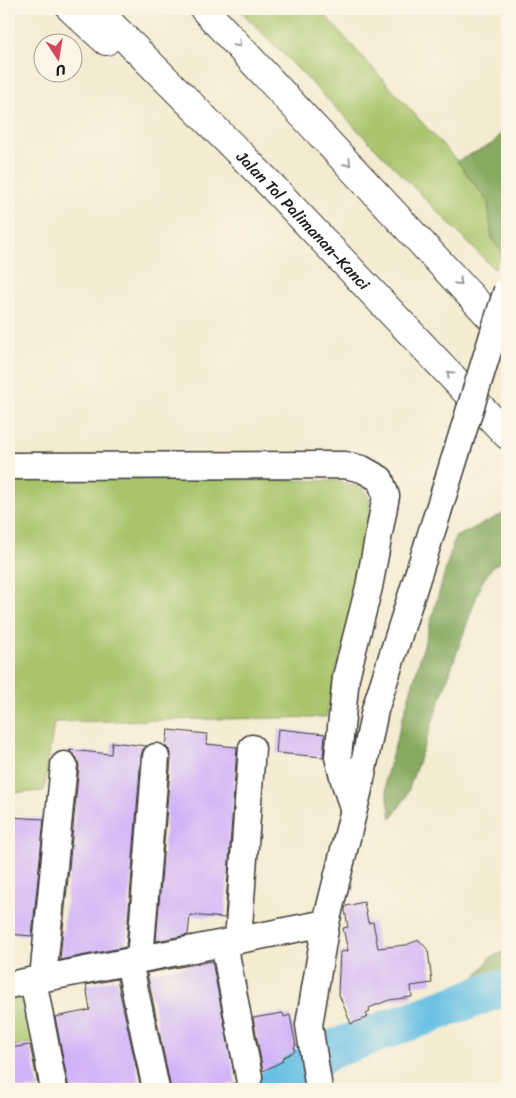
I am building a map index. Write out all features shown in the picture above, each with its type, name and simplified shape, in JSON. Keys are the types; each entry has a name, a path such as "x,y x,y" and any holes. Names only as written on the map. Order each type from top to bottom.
{"highway":[{"path":"71,9 222,148 269,183"},
{"name":"Jalan Tol Palimanan–Kanci","path":"96,9 269,183 507,435"},
{"path":"204,9 507,335"}],"street":[{"path":"318,1082 309,1025 326,923 359,789 375,710 507,290"},
{"path":"9,466 345,465 362,469 380,479 386,496 369,588 346,676 338,757 353,808"},
{"path":"249,1077 231,942 252,748"},
{"path":"156,757 134,960 156,1089"},
{"path":"54,1089 29,981 64,765"},
{"path":"29,981 326,923"}],"green space":[{"path":"239,9 319,9 457,161 488,202 492,238 502,253 494,269"},
{"path":"507,127 507,240 502,253 492,238 488,202 457,161 492,144"},
{"path":"9,476 336,481 363,489 370,504 367,547 356,600 337,668 326,717 54,722 44,791 9,793"},
{"path":"507,512 507,558 493,566 481,584 406,797 391,819 385,780 455,537"},
{"path":"507,951 507,973 473,980 491,957"},
{"path":"28,994 37,1042 9,1047 9,997"}],"building":[{"path":"278,729 325,734 323,757 276,753"},
{"path":"168,730 207,734 206,744 237,747 225,918 190,915 188,935 156,941 171,758 170,751 166,747"},
{"path":"112,742 147,746 143,749 141,756 126,947 60,960 79,766 77,758 69,750 111,754"},
{"path":"9,817 44,819 32,936 9,934"},
{"path":"364,902 368,923 373,922 378,948 406,945 419,940 428,950 432,983 411,986 412,997 389,1000 369,1008 370,1012 366,1014 368,1017 351,1024 338,992 340,952 348,951 343,928 348,927 346,906"},
{"path":"212,961 236,1083 210,1089 171,1089 147,973"},
{"path":"117,979 141,1089 69,1089 55,1017 90,1010 86,985"},
{"path":"283,1013 284,1017 290,1015 296,1046 294,1047 295,1051 282,1058 283,1061 263,1071 253,1018"},
{"path":"30,1045 39,1089 9,1089 9,1048"}],"waterway":[{"path":"271,1089 330,1050 496,990 507,988"}]}
